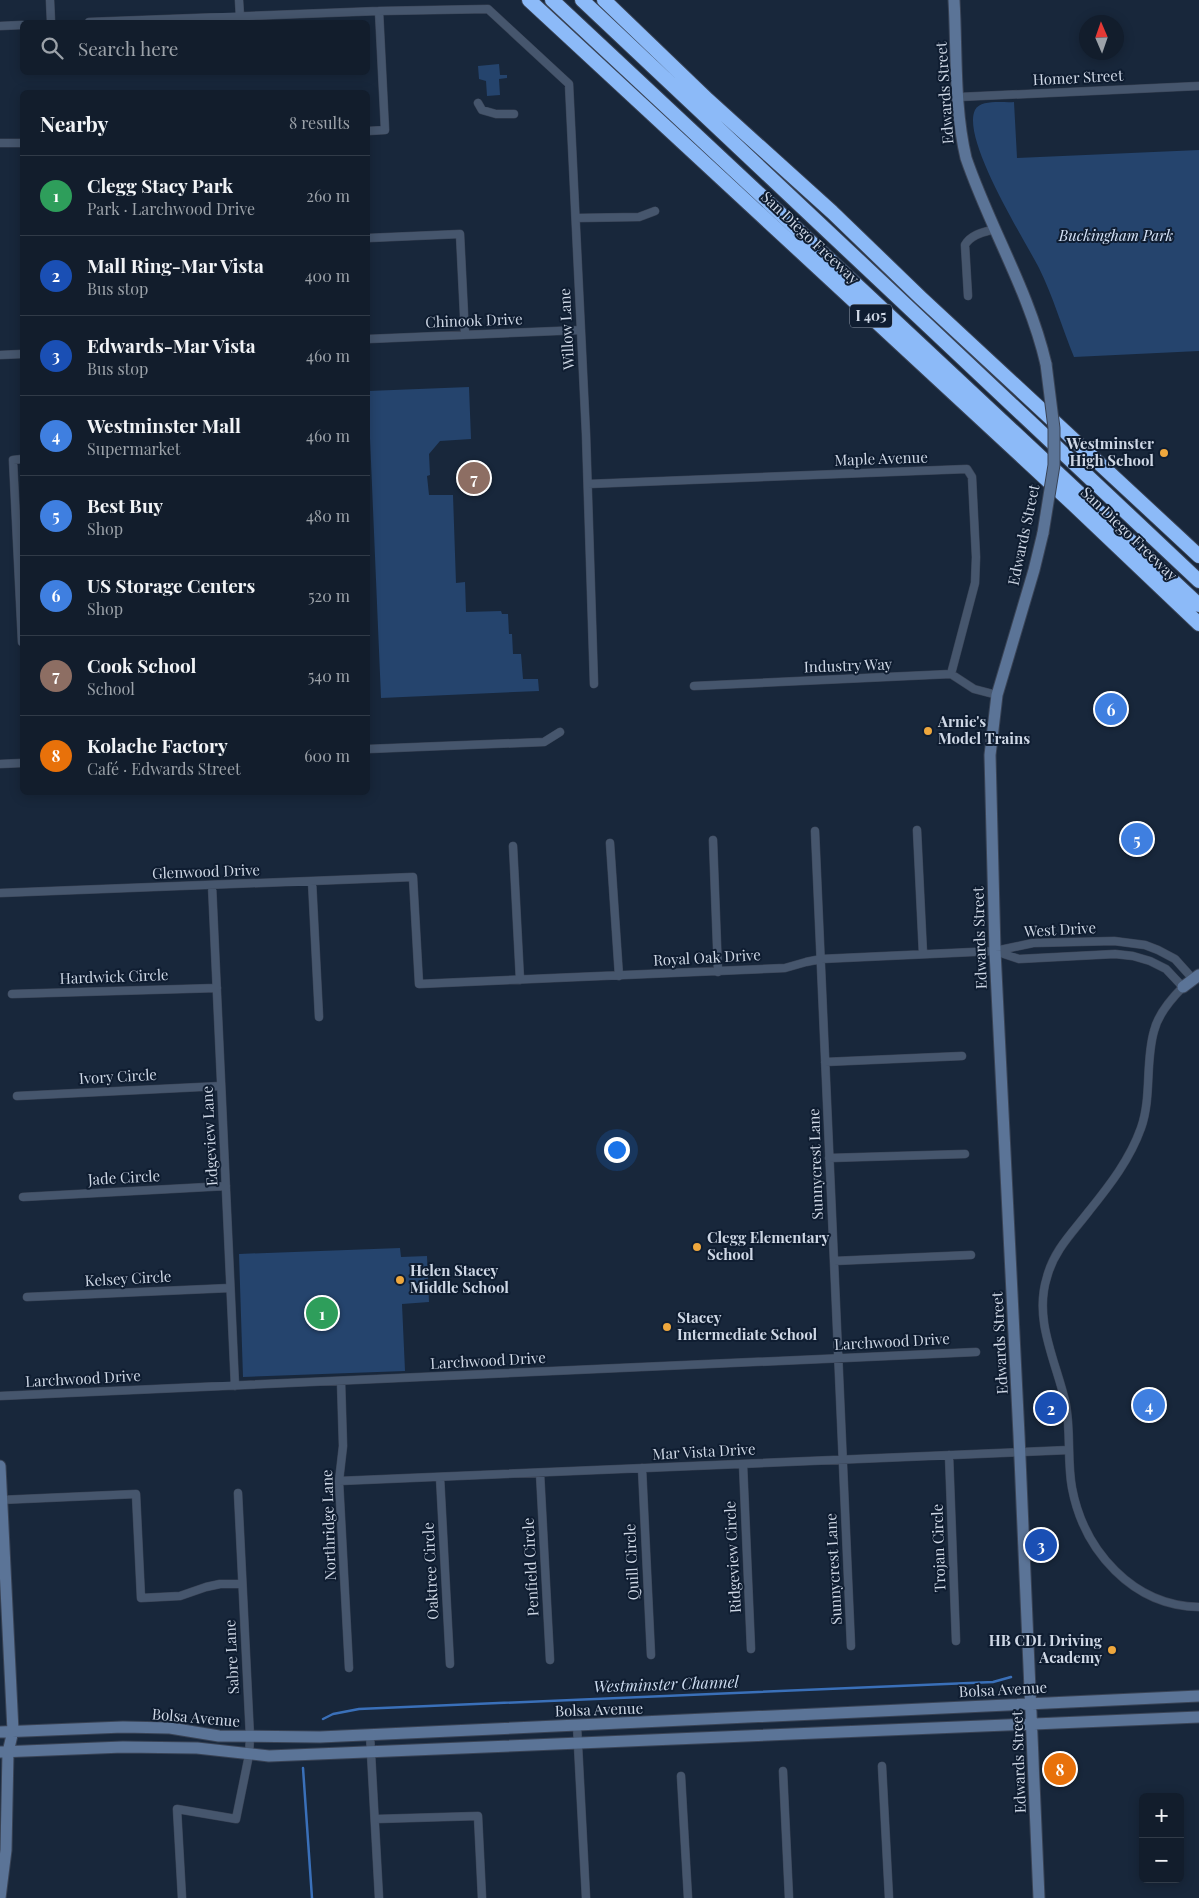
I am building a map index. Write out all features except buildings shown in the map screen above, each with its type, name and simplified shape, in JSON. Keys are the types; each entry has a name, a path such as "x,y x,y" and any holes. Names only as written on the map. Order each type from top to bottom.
{"highway":[{"name":"San Diego Freeway","path":"529,0 1059,490 1199,624"},
{"path":"552,0 1199,605"},
{"path":"582,0 1199,581"},
{"name":"San Diego Freeway","path":"604,0 708,100 832,212 921,298 1199,556"},
{"path":"608,0 636,30"}],"main road":[{"name":"Edwards Street","path":"954,0 963,146 966,158 1028,304 1040,339 1046,364 1054,428 1054,465 1043,533 997,695 990,755 996,952 1040,1898"},
{"path":"1183,987 1196,977"},
{"path":"0,1466 13,1731 4,1752"},
{"name":"Bolsa Avenue","path":"0,1732 170,1728 219,1736 370,1735 1199,1696"},
{"name":"Bolsa Avenue","path":"4,1752 133,1747 197,1748 249,1756 269,1756 1199,1717"},
{"path":"0,1738 4,1752 6,1850 0,1898"}],"street":[{"path":"50,0 52,20"},
{"path":"239,0 240,17"},
{"name":"Willow Lane","path":"379,11 488,9 569,84 588,484 594,684"},
{"path":"149,20 379,11 385,130 370,131"},
{"path":"0,26 20,25"},
{"name":"Homer Street","path":"959,97 1199,86"},
{"path":"478,102 482,110 496,114 514,114"},
{"path":"0,144 20,143"},
{"path":"576,218 639,217 655,211"},
{"path":"968,296 965,245 972,237 996,229"},
{"path":"370,238 460,234 465,336"},
{"name":"Chinook Drive","path":"370,339 581,330"},
{"path":"0,355 20,354"},
{"path":"20,459 13,460 20,602"},
{"name":"Maple Avenue","path":"588,484 967,469 972,477 976,557 975,583 951,674"},
{"path":"951,674 974,689 997,695"},
{"name":"Industry Way","path":"694,686 951,674"},
{"path":"370,749 544,742 560,732"},
{"path":"0,764 20,764"},
{"path":"917,830 923,954"},
{"name":"Sunnycrest Lane","path":"815,831 851,1646"},
{"path":"713,840 718,972"},
{"path":"610,843 619,976"},
{"path":"513,846 520,980"},
{"name":"Glenwood Drive","path":"0,893 414,878 419,984"},
{"path":"312,881 320,1017"},
{"name":"Edgeview Lane","path":"212,885 235,1386"},
{"name":"West Drive","path":"996,952 1033,943 1131,942 1158,950 1175,959 1196,977"},
{"name":"Royal Oak Drive","path":"419,984 718,972 785,968 820,959 996,952"},
{"name":"West Drive","path":"996,952 1019,959 1115,954 1133,956 1150,961 1166,969 1183,987"},
{"path":"1183,987 1164,1009 1154,1030 1147,1098 1136,1142 1110,1184 1055,1256 1046,1278 1042,1310 1043,1322 1066,1406 1072,1487 1088,1536 1104,1559 1126,1582 1154,1598 1176,1605 1199,1607"},
{"name":"Hardwick Circle","path":"12,994 217,988"},
{"path":"825,1062 962,1056"},
{"name":"Ivory Circle","path":"16,1096 221,1086"},
{"path":"829,1158 965,1154"},
{"name":"Jade Circle","path":"23,1197 226,1186"},
{"path":"834,1261 971,1255"},
{"name":"Kelsey Circle","path":"27,1297 230,1288"},
{"name":"Larchwood Drive","path":"0,1396 976,1352"},
{"name":"Northridge Lane","path":"341,1381 343,1446 339,1482 349,1668"},
{"name":"Mar Vista Drive","path":"339,1482 1070,1450"},
{"name":"Trojan Circle","path":"949,1455 956,1641"},
{"name":"Ridgeview Circle","path":"743,1464 751,1649"},
{"name":"Quill Circle","path":"642,1468 651,1655"},
{"name":"Penfield Circle","path":"540,1473 550,1660"},
{"name":"Oaktree Circle","path":"440,1477 450,1664"},
{"name":"Sabre Lane","path":"182,1898 177,1809 236,1819 249,1756 250,1737 238,1493"},
{"path":"1,1500 136,1494 141,1598 168,1598 220,1584 242,1584"},
{"path":"577,1726 586,1898"},
{"path":"370,1735 379,1898"},
{"path":"882,1766 889,1898"},
{"path":"783,1772 789,1898"},
{"path":"681,1776 688,1898"},
{"path":"376,1819 478,1816 482,1898"}],"green space":[{"path":"499,64 500,75 507,75 507,78 499,79 500,95 487,96 486,81 479,79 478,66"},
{"name":"Buckingham Park","path":"1014,102 1017,158 1199,150 1199,351 1074,357 1044,279 996,189 977,143 973,124 975,110 982,104"},
{"path":"469,387 471,439 440,441 429,454 430,475 427,476 429,495 453,495 456,583 465,582 466,612 501,611 502,614 508,614 513,654 521,654 523,679 538,679 539,691 381,698 370,438 370,391"},
{"path":"400,1248 401,1257 427,1256 429,1302 402,1304 405,1371 243,1377 239,1254"}],"waterway":[{"name":"Westminster Channel","path":"323,1719 333,1714 359,1709 993,1682 1011,1677"},
{"name":"Westminster Channel","path":"303,1768 312,1898"}],"place":[{"name":"Westminster High School","path":"1164,453"},
{"name":"Cook School","path":"474,478"},
{"name":"US Storage Centers","path":"1111,709"},
{"name":"Arnie's Model Trains","path":"928,731"},
{"name":"Best Buy","path":"1137,839"},
{"name":"Clegg Elementary School","path":"697,1247"},
{"name":"Helen Stacey Middle School","path":"400,1280"},
{"name":"Clegg Stacy Park","path":"322,1313"},
{"name":"Stacey Intermediate School","path":"667,1327"},
{"name":"Westminster Mall","path":"1149,1405"},
{"name":"Mall Ring-Mar Vista","path":"1051,1408"},
{"name":"Edwards-Mar Vista","path":"1041,1545"},
{"name":"HB CDL Driving Academy","path":"1112,1650"},
{"name":"Kolache Factory","path":"1060,1769"}]}
